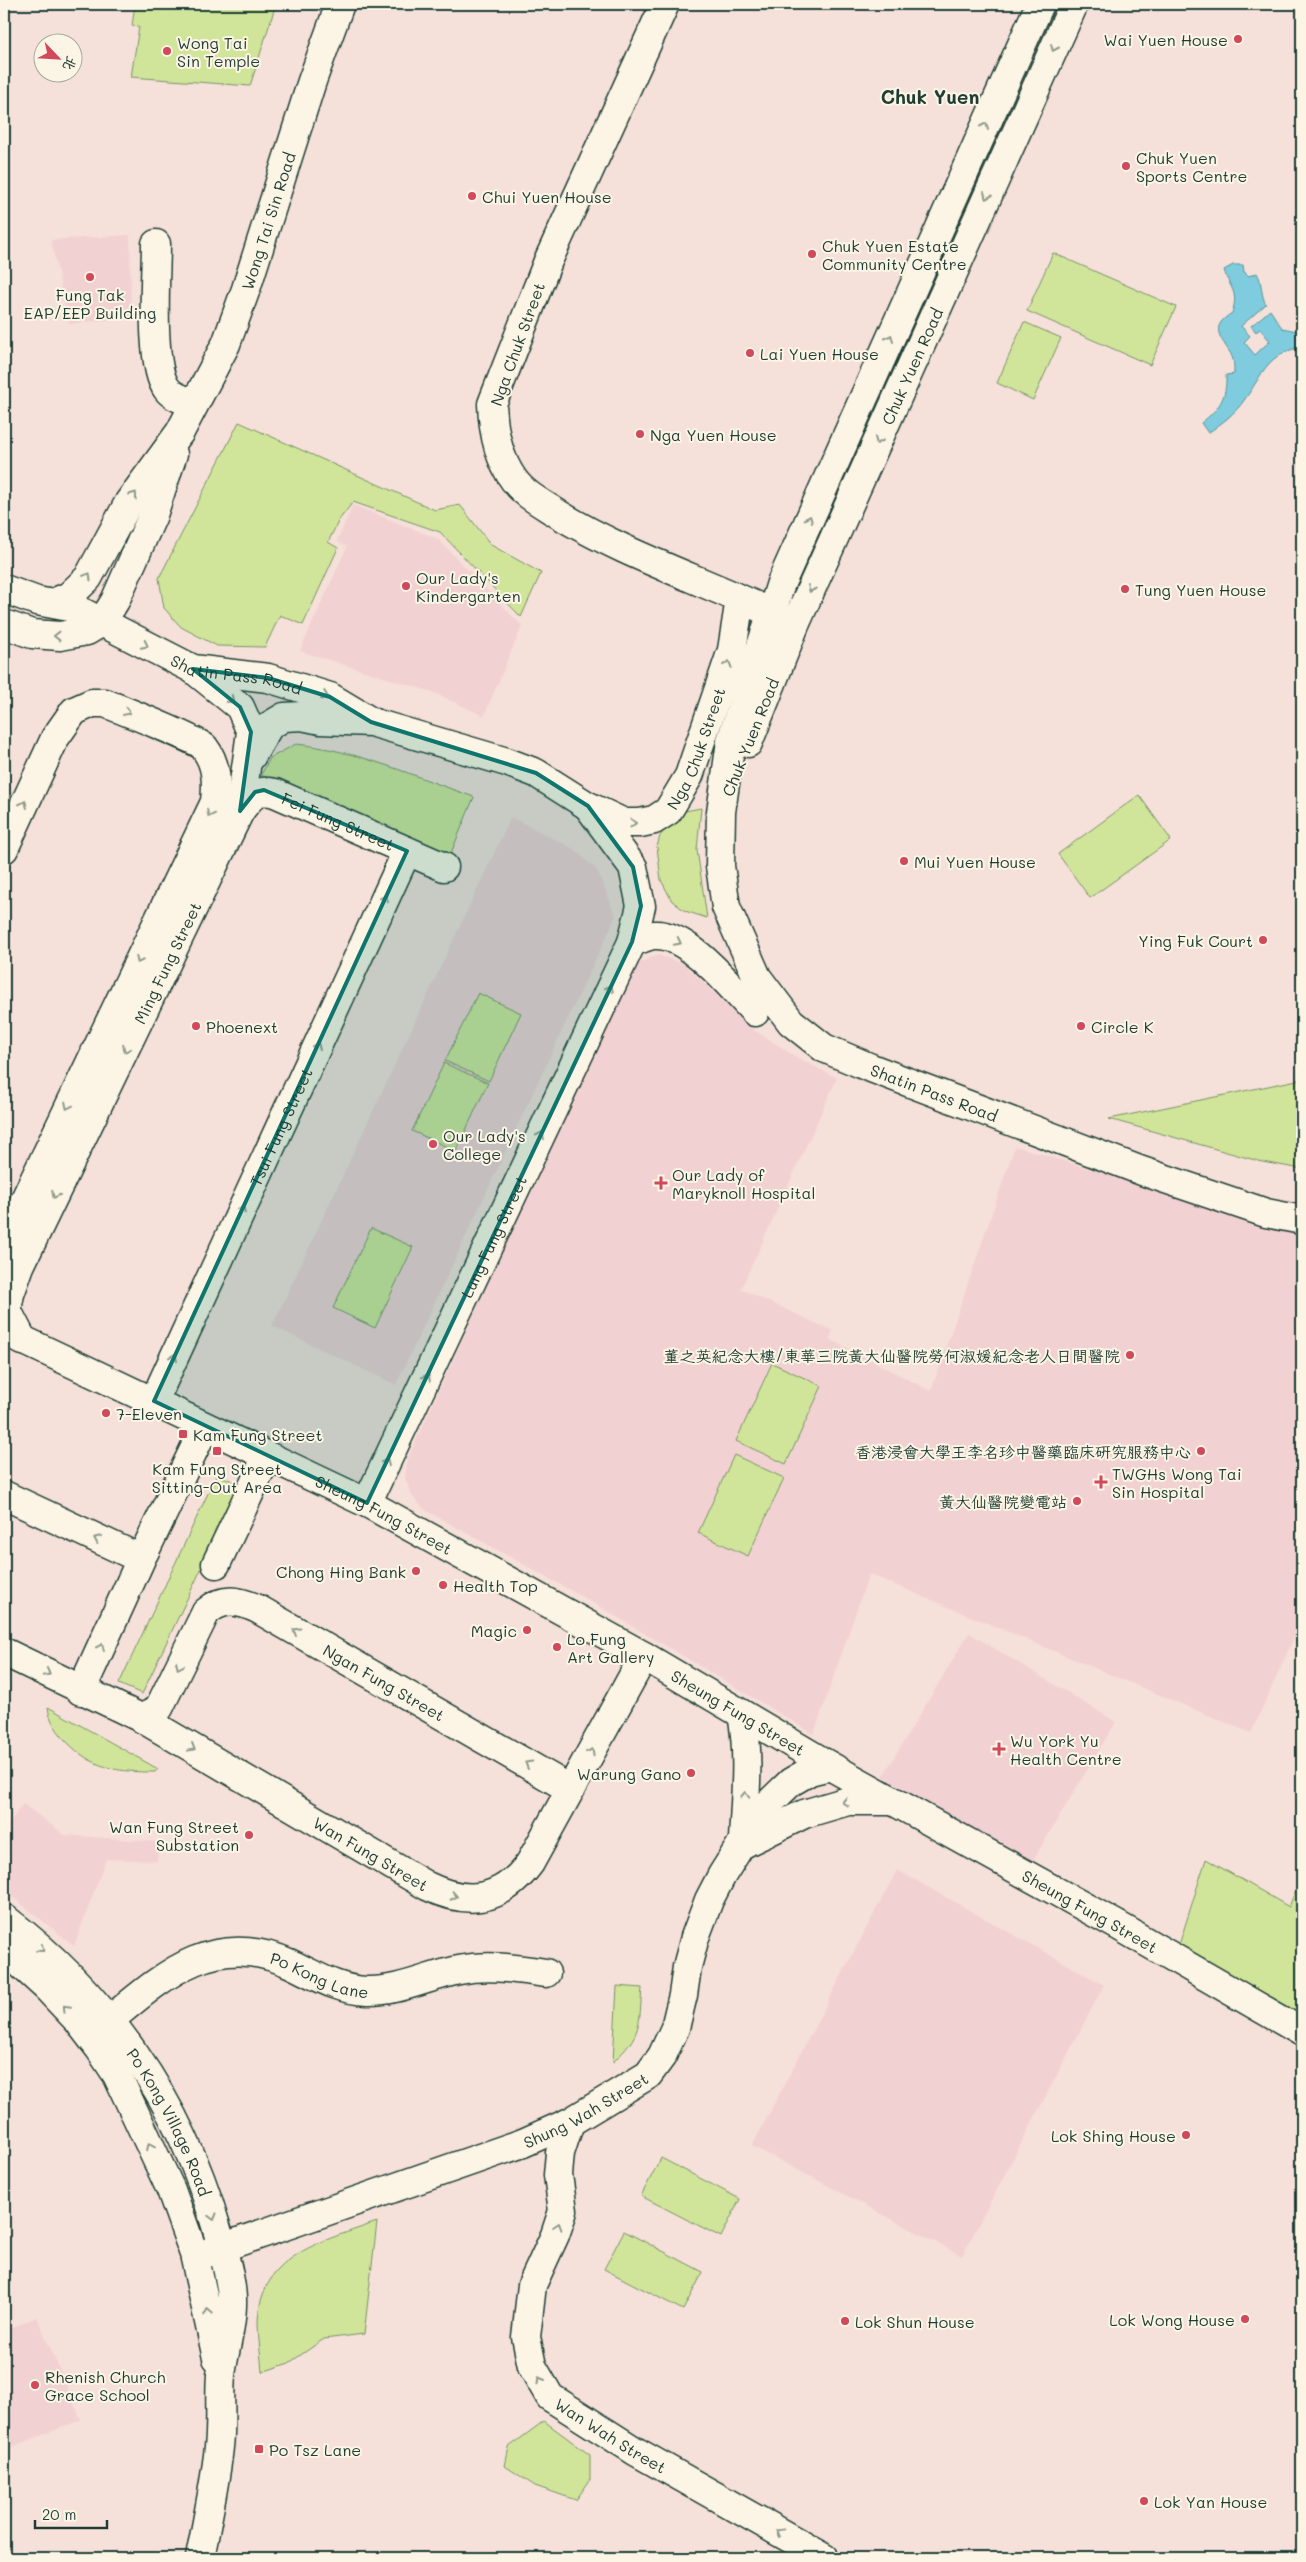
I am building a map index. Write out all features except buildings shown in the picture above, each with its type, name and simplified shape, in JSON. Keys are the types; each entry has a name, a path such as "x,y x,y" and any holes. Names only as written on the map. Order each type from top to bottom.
{"street":[{"name":"Wong Tai Sin Road","path":"102,622 115,601 153,515 180,432 226,344 246,289 312,81 340,4"},
{"name":"Nga Chuk Street","path":"665,4 548,260 492,404 493,426 505,464 514,480 531,496 582,528 771,612 795,625"},
{"name":"Chuk Yuen Road","path":"721,812 732,741 785,571 1040,4"},
{"name":"Chuk Yuen Road","path":"721,812 795,625 1074,4"},
{"path":"156,244 156,359 167,389 194,404"},
{"name":"Wong Tai Sin Road","path":"53,603 69,596 88,578 129,502 180,432"},
{"name":"Shatin Pass Road","path":"4,589 37,601 69,607 192,669 268,678 330,697 371,722"},
{"name":"Nga Chuk Street","path":"588,806 624,823 640,823 654,820 668,811 674,804 689,776 718,695 732,650 740,599"},
{"path":"4,624 32,634 60,636 87,631 102,622"},
{"name":"Ming Fung Street","path":"13,1336 7,1310 12,1272 240,811 244,769 251,732 240,707 192,669"},
{"name":"Ming Fung Street","path":"4,848 55,738 74,711 92,703 105,703 203,746 214,766 217,781 216,802 4,1243"},
{"name":"Shatin Pass Road","path":"244,769 269,726 284,717 302,716 322,720 371,722 507,762 536,773 588,806"},
{"name":"Fei Fung Street","path":"240,811 255,792 264,790 444,867"},
{"name":"Lung Fung Street","path":"367,1503 632,942 641,906 633,867 588,806"},
{"name":"Shatin Pass Road","path":"721,812 720,866 726,907 756,977 791,1022 824,1048 871,1068 1151,1174 1266,1213 1302,1220"},
{"name":"Tsui Fung Street","path":"154,1401 407,851"},
{"path":"632,942 655,935 674,939 697,953 755,1012"},
{"name":"Sheung Fung Street","path":"13,1336 367,1503 644,1656 830,1766 1117,1925 1302,2032"},
{"path":"81,1691 199,1439"},
{"path":"216,1564 261,1469"},
{"path":"4,1495 143,1556"},
{"name":"Ngan Fung Street","path":"143,1719 159,1708 199,1622 214,1605 234,1600 258,1609 570,1789"},
{"name":"Wan Fung Street","path":"4,1652 81,1691 143,1719 427,1886 460,1898 488,1895 502,1890 522,1874 644,1656"},
{"path":"742,1714 746,1736 747,1769 742,1844 804,1814 848,1801 894,1801"},
{"name":"Shung Wah Street","path":"195,2257 523,2144 570,2122 648,2075 662,2056 675,2028 683,1996 686,1967 709,1900 764,1808 791,1782 810,1771 830,1766"},
{"name":"Po Kong Village Road","path":"4,1918 49,1955 77,1982 110,2020 137,2056 176,2122 209,2200 222,2248 232,2303 221,2377 219,2445 200,2558"},
{"name":"Po Kong Village Road","path":"4,1949 47,1988 100,2048 116,2075 171,2190 195,2257 221,2377"},
{"name":"Po Kong Lane","path":"110,2020 170,1972 205,1956 223,1953 254,1952 271,1956 330,1983 344,1988 368,1991 396,1987 477,1967 494,1966 546,1973"},
{"name":"Wan Wah Street","path":"570,2122 560,2153 558,2175 562,2211 555,2235 532,2285 526,2336 532,2366 550,2397 635,2451 822,2557"},
{"path":"523,2144 542,2157 558,2175"}],"highlighted area":[{"path":"193,669 268,678 330,697 371,722 536,773 588,806 633,867 641,906 632,942 367,1503 154,1401 407,851 264,790 255,792 240,811 251,732 240,707"}],"shaded area":[{"name":"Fung Tak EAP/EEP Building","path":"130,235 131,317 69,324 51,240"},
{"name":"Our Lady's Kindergarten","path":"353,505 438,539 522,626 484,716 435,693 300,651 347,547 337,541"},
{"name":"Our Lady's College","path":"511,817 574,849 597,870 616,916 396,1385 272,1326"},
{"path":"657,955 684,964 754,1030 798,1058 837,1078 741,1289 833,1331 829,1339 931,1391 1015,1146 1302,1234 1302,1620 1251,1733 869,1574 814,1734 597,1605 425,1510 412,1496 405,1478 408,1458 633,966"},
{"name":"Wu York Yu Health Centre","path":"969,1633 1116,1722 1030,1865 883,1776"},
{"path":"23,1804 65,1835 159,1842 157,1861 106,1859 74,1946 4,1890 4,1830"},
{"path":"897,1870 1104,1985 962,2256 752,2146"},
{"name":"Rhenish Church Grace School","path":"37,2317 81,2420 4,2450 4,2331"}],"green space":[{"name":"Wong Tai Sin Temple","path":"135,4 276,4 250,86 131,77 139,27 132,26"},
{"path":"1053,253 1176,307 1150,365 1027,311"},
{"path":"1024,322 1061,338 1033,400 997,383"},
{"path":"239,422 435,510 460,505 491,545 541,573 521,617 440,532 353,502 339,520 328,542 338,548 303,625 280,615 265,647 217,646 181,627 164,608 159,578"},
{"path":"296,744 319,747 364,758 474,797 449,858 261,775 270,758"},
{"path":"1139,795 1171,840 1090,898 1058,854"},
{"path":"701,808 697,850 707,918 685,911 672,901 661,880 657,847 660,836 669,824 685,811"},
{"path":"478,993 521,1013 489,1081 445,1061"},
{"path":"444,1063 488,1083 456,1151 412,1131"},
{"path":"1302,1079 1302,1169 1262,1162 1109,1119"},
{"path":"371,1228 413,1247 375,1328 333,1308"},
{"path":"772,1363 822,1386 786,1464 736,1441"},
{"path":"734,1455 784,1478 748,1556 698,1533"},
{"name":"Kam Fung Street Sitting-Out Area","path":"217,1474 241,1485 142,1694 119,1684"},
{"path":"48,1707 158,1769 155,1772 117,1770 86,1758 60,1734 52,1721"},
{"path":"1206,1859 1289,1907 1302,1874 1302,2015 1179,1945"},
{"path":"617,1986 642,1988 637,2029 629,2044 613,2062"},
{"path":"661,2158 740,2199 721,2237 641,2196"},
{"path":"377,2222 364,2334 324,2339 289,2363 262,2372 258,2322 262,2299 270,2280 283,2265 298,2254 336,2236"},
{"path":"624,2231 703,2272 683,2310 604,2269"},
{"path":"544,2421 590,2455 590,2480 576,2500 535,2486 505,2466 509,2447"}],"water":[{"path":"1233,265 1243,265 1244,272 1249,276 1257,273 1266,304 1241,326 1250,336 1244,342 1255,355 1270,341 1260,329 1256,332 1251,326 1270,310 1282,328 1302,332 1302,347 1281,354 1273,360 1237,409 1208,433 1201,423 1213,413 1221,402 1225,390 1226,375 1234,374 1232,356 1218,330 1221,322 1232,313 1234,306 1233,290 1224,270"}],"place":[{"name":"Wai Yuen House","path":"1238,39"},
{"name":"Wong Tai Sin Temple","path":"167,51"},
{"name":"Chuk Yuen Sports Centre","path":"1126,166"},
{"name":"Chui Yuen House","path":"472,196"},
{"name":"Chuk Yuen Estate Community Centre","path":"812,254"},
{"name":"Fung Tak EAP/EEP Building","path":"90,277"},
{"name":"Lai Yuen House","path":"750,353"},
{"name":"Nga Yuen House","path":"640,434"},
{"name":"Our Lady's Kindergarten","path":"406,586"},
{"name":"Tung Yuen House","path":"1125,589"},
{"name":"Mui Yuen House","path":"904,861"},
{"name":"Ying Fuk Court","path":"1263,940"},
{"name":"Phoenext","path":"196,1026"},
{"name":"Circle K","path":"1081,1026"},
{"name":"Our Lady's College","path":"433,1144"},
{"name":"Our Lady of Maryknoll Hospital","path":"661,1183"},
{"name":"董之英紀念大樓/東華三院黃大仙醫院勞何淑媛紀念老人日間醫院","path":"1130,1355"},
{"name":"7-Eleven","path":"106,1413"},
{"name":"Kam Fung Street","path":"183,1434"},
{"name":"Kam Fung Street Sitting-Out Area","path":"217,1451"},
{"name":"香港浸會大學王李名珍中醫藥臨床研究服務中心","path":"1201,1451"},
{"name":"TWGHs Wong Tai Sin Hospital","path":"1101,1482"},
{"name":"黃大仙醫院變電站","path":"1077,1501"},
{"name":"Chong Hing Bank","path":"416,1571"},
{"name":"Health Top","path":"443,1585"},
{"name":"Magic","path":"527,1630"},
{"name":"Lo Fung Art Gallery","path":"557,1647"},
{"name":"Wu York Yu Health Centre","path":"999,1749"},
{"name":"Warung Gano","path":"691,1773"},
{"name":"Wan Fung Street Substation","path":"249,1835"},
{"name":"Lok Shing House","path":"1186,2135"},
{"name":"Lok Wong House","path":"1245,2319"},
{"name":"Lok Shun House","path":"845,2321"},
{"name":"Rhenish Church Grace School","path":"35,2385"},
{"name":"Po Tsz Lane","path":"259,2449"},
{"name":"Lok Yan House","path":"1144,2501"}],"district":[{"name":"Chuk Yuen","path":"930,96"}]}
